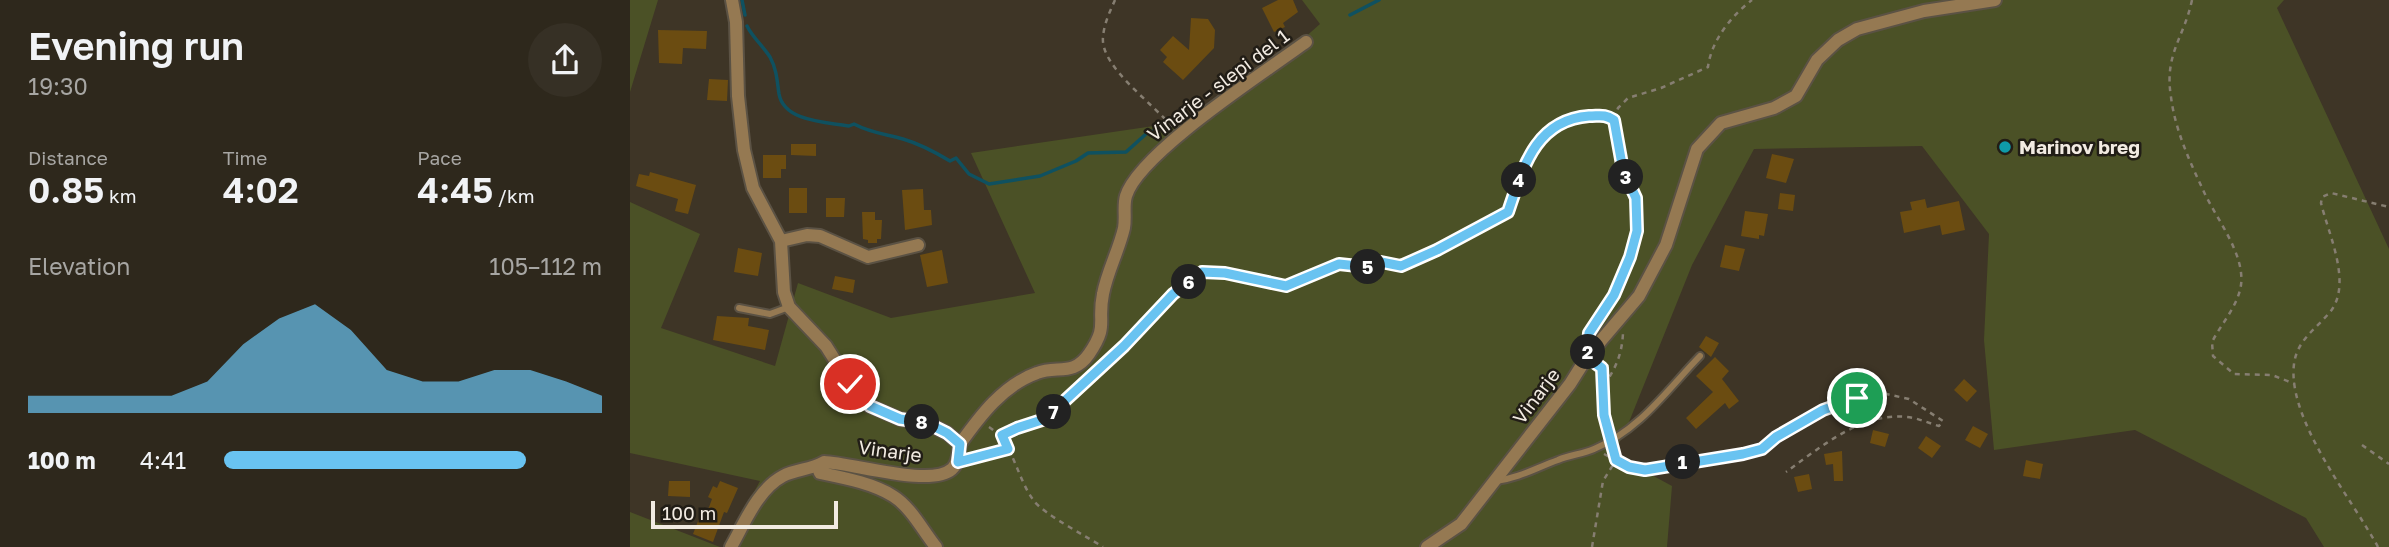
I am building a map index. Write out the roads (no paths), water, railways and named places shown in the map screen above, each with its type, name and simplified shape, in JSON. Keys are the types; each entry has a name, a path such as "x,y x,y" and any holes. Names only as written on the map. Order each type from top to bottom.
{"street":[{"path":"732,0 736,22 738,96 744,150 753,188 781,241 784,292 789,307"},
{"name":"Vinarje","path":"1427,547 1461,524 1587,357 1639,296 1666,245 1697,149 1721,123 1774,108 1796,96 1817,60 1838,40 1857,29 1924,11 1995,0"},
{"name":"Vinarje - slepi del 1","path":"960,444 990,404 1022,380 1039,371 1070,370 1087,357 1102,332 1103,294 1125,224 1125,199 1132,180 1179,134 1306,42"},
{"path":"781,241 807,235 820,236 868,257 918,245"},
{"name":"Vinarje","path":"789,307 826,346 850,384 870,406 900,419 927,423 947,433 960,444 958,462 951,470 941,475 915,476 824,462 818,468 820,473 850,480 894,496 936,547"},
{"path":"732,547 759,497 782,476 818,468"}],"lane":[{"path":"739,308 769,314 789,307"},
{"path":"1496,481 1516,478 1559,459 1594,450 1609,441 1644,417 1700,356"}],"waterway":[{"path":"742,0 745,15"},
{"path":"1350,15 1379,0"},
{"path":"747,26 770,57 779,94 789,110 808,119 849,126 854,124 903,139 950,161 956,158 969,174 989,184 1040,176 1088,153 1126,152 1146,134 1165,126"}],"place":[{"name":"Marinov breg","path":"2005,147"}]}
